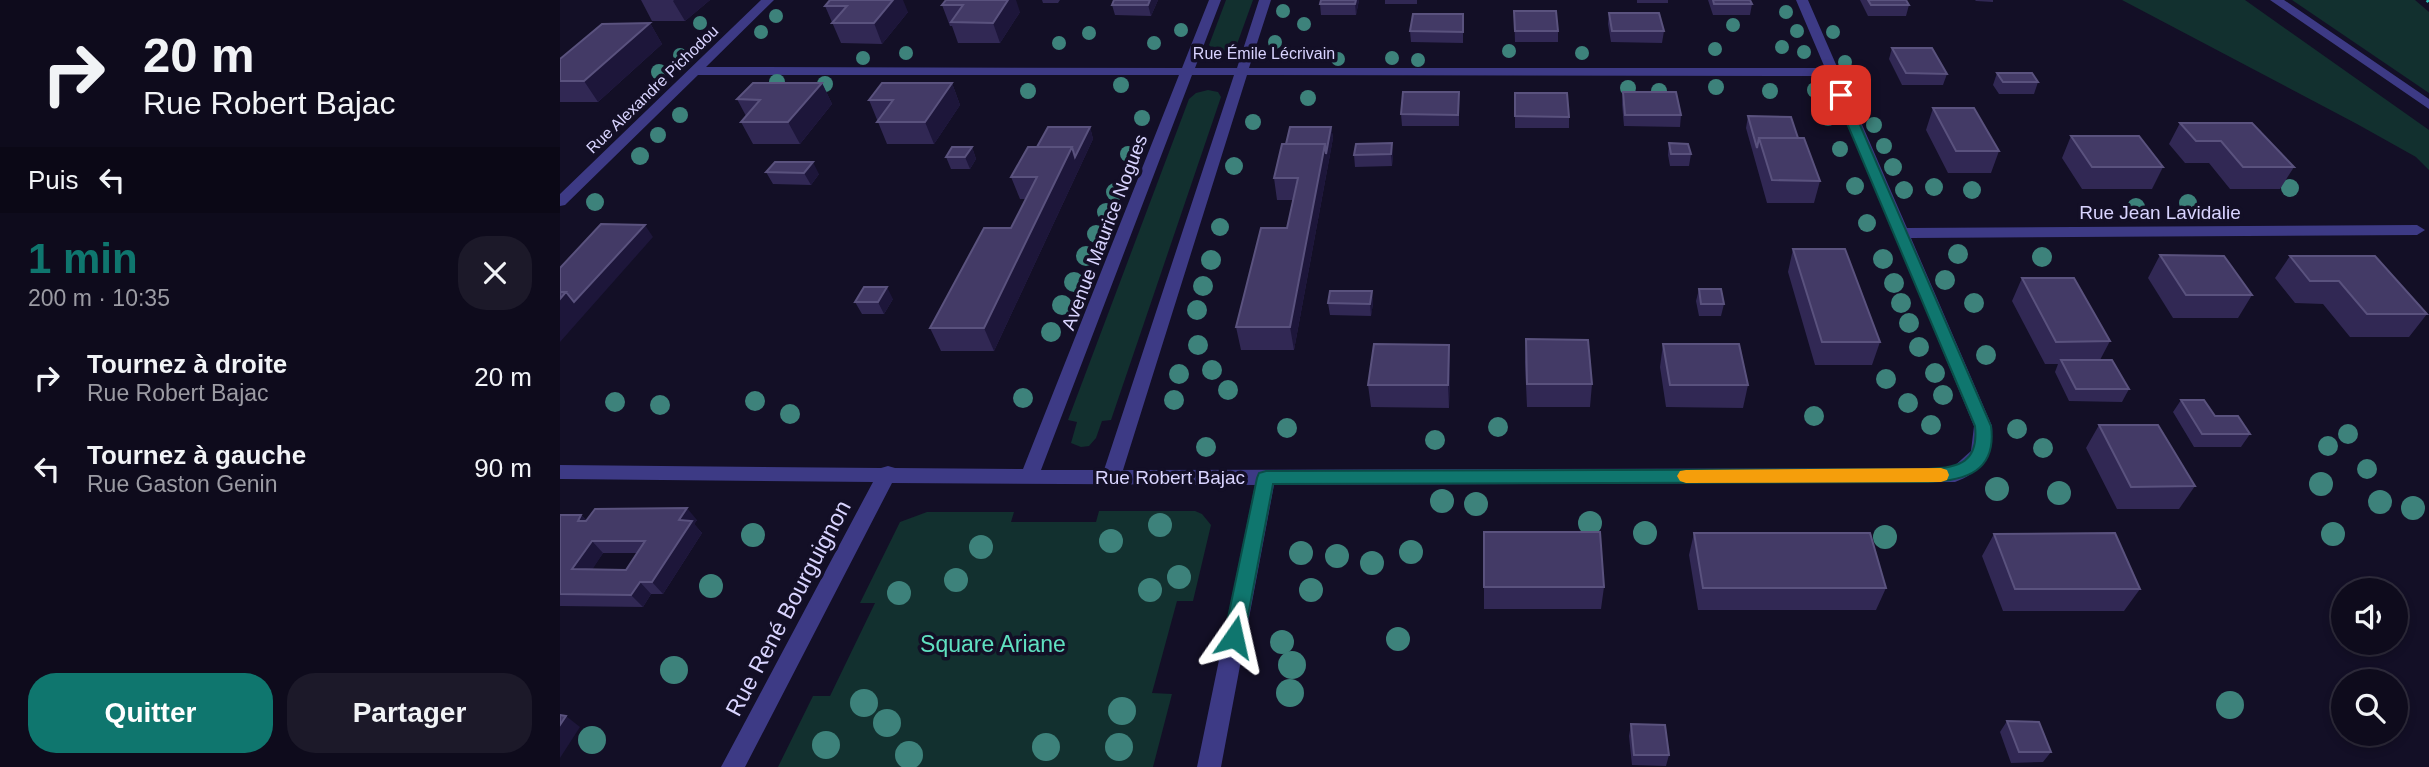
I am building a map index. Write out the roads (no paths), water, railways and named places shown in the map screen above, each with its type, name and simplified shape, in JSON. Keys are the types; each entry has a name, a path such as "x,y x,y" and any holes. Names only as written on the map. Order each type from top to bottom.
{"street":[{"name":"Rue Alexandre Pichodou","path":"560,202 768,0"},
{"name":"Avenue Maurice Nogues","path":"1029,477 1215,0"},
{"path":"1111,477 1265,0"},
{"path":"1801,0 1903,233"},
{"path":"2276,0 2429,105"},
{"name":"Rue Émile Lécrivain","path":"697,71 1831,72"},
{"name":"Rue Jean Lavidalie","path":"1903,233 2417,230"},
{"name":"Rue Robert Bajac","path":"560,472 1266,478 1955,475 1972,465 1981,453 1983,426 1903,233"},
{"name":"Rue René Bourguignon","path":"733,767 888,473"},
{"path":"1209,767 1266,478"}],"park label":[{"name":"Square Ariane","path":"993,644"}]}
